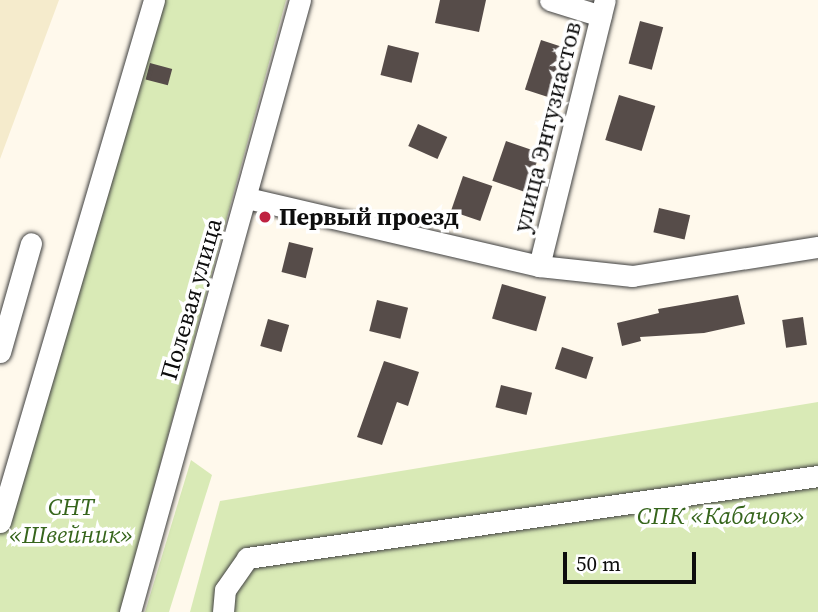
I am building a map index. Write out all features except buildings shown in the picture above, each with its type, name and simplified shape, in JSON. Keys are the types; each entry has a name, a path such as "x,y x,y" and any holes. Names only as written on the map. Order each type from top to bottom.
{"street":[{"path":"0,522 154,0"},
{"name":"Полевая улица","path":"130,612 300,0"},
{"path":"550,0 603,8"},
{"name":"улица Энтузиастов","path":"539,266 603,8"},
{"path":"247,198 539,266 632,276 818,247"},
{"path":"0,352 31,243"},
{"path":"223,612 225,590 247,558 818,476"}],"shaded area":[{"path":"0,0 59,0 0,159"}],"green space":[{"name":"СНТ «Швейник»","path":"150,0 286,0 120,612 0,612 0,512"},
{"name":"СПК «Кабачок»","path":"818,402 818,612 190,612 220,501"},
{"path":"191,460 212,475 169,612 145,612"}],"place":[{"name":"Первый проезд","path":"265,217"}]}
